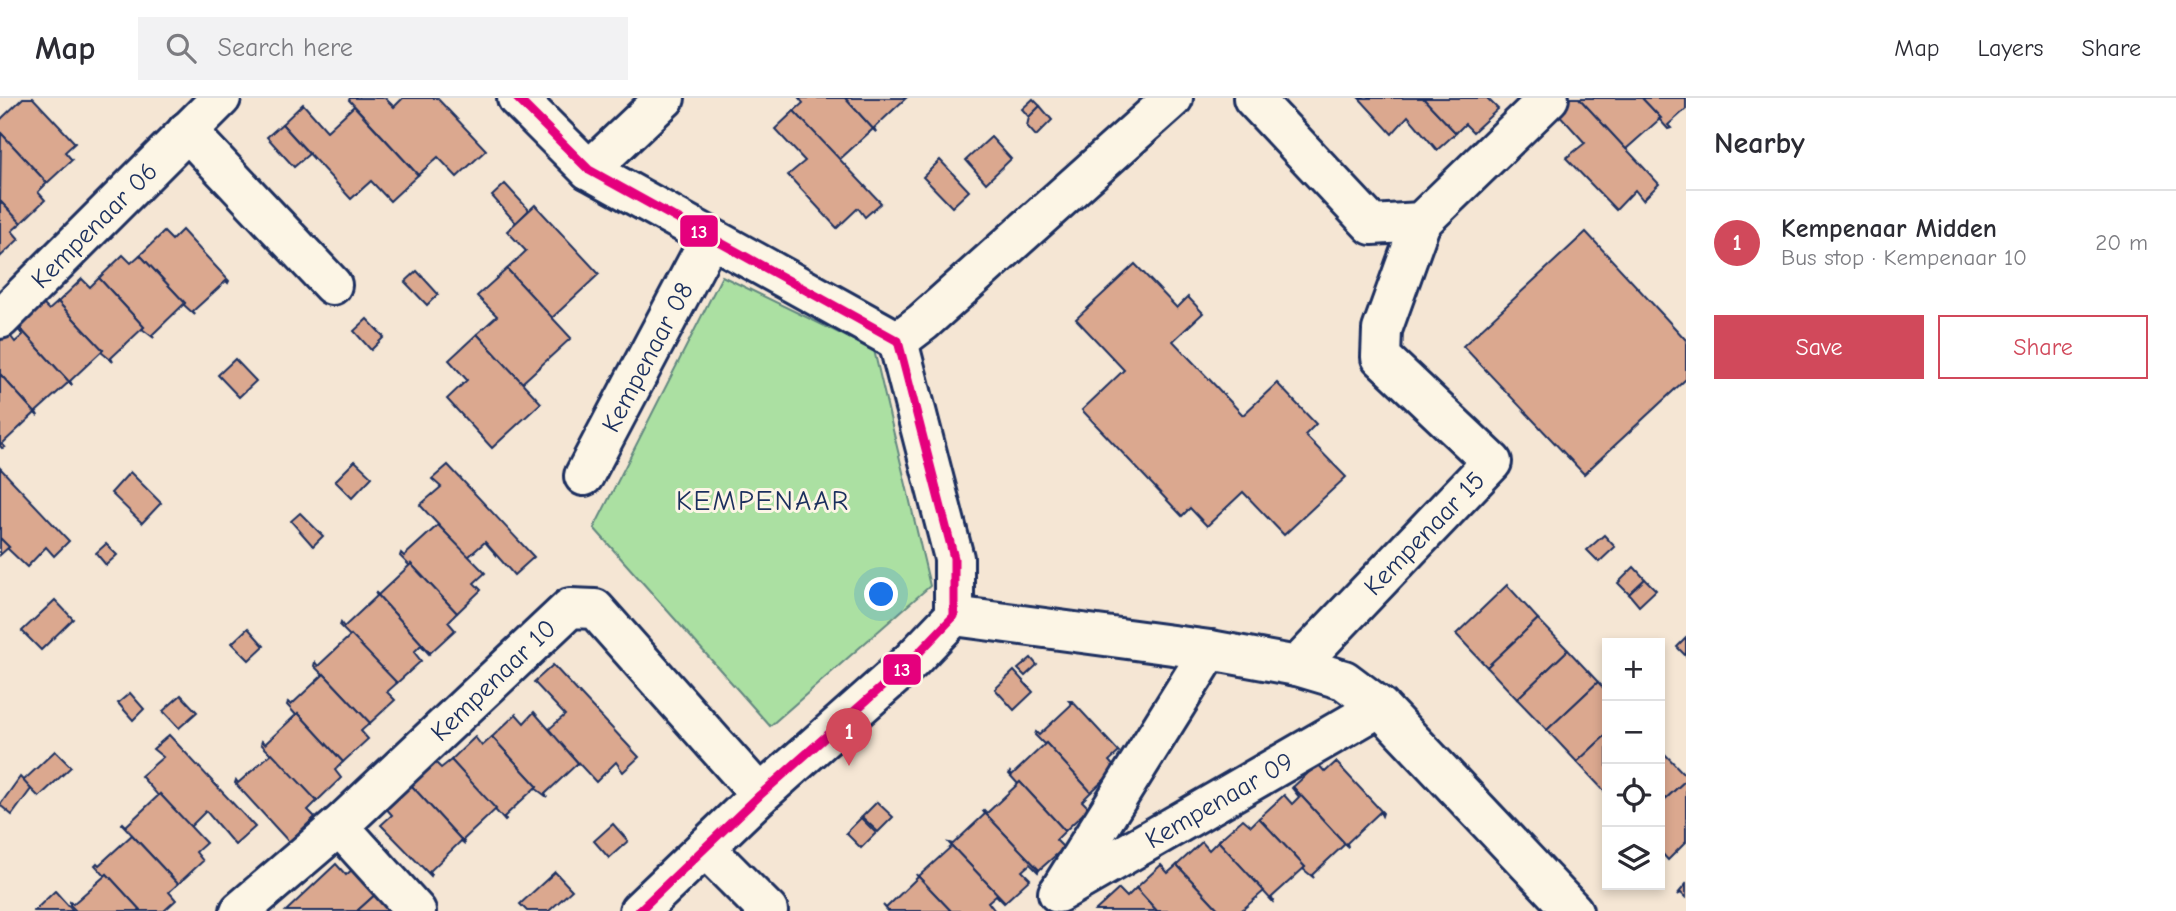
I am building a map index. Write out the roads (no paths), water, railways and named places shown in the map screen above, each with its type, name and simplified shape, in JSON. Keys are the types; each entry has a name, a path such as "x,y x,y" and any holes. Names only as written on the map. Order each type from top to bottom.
{"street":[{"name":"Kempenaar 06","path":"0,319 221,98"},
{"path":"517,98 589,170 898,341 954,558 954,616 911,661 761,795 639,911"},
{"path":"589,170 665,98"},
{"path":"898,341 933,313 1173,98"},
{"path":"1253,98 1372,225 1421,222"},
{"name":"Kempenaar 15","path":"1297,666 1493,462 1381,358 1382,330 1421,222 1549,98"},
{"path":"187,131 332,285"},
{"name":"Kempenaar 08","path":"584,476 709,238"},
{"name":"Kempenaar 10","path":"240,911 339,826 570,608 595,609 761,795"},
{"path":"954,616 1210,650 1297,666 1344,680 1380,707 1573,911"},
{"name":"Kempenaar 09","path":"1049,902 1210,650"},
{"name":"Kempenaar 09","path":"1049,902 1380,707"},
{"path":"339,826 416,911"},
{"path":"705,848 768,911"}],"place":[{"name":"Kempenaar Midden","path":"849,766"}],"district":[{"name":"KEMPENAAR","path":"763,500"}]}
